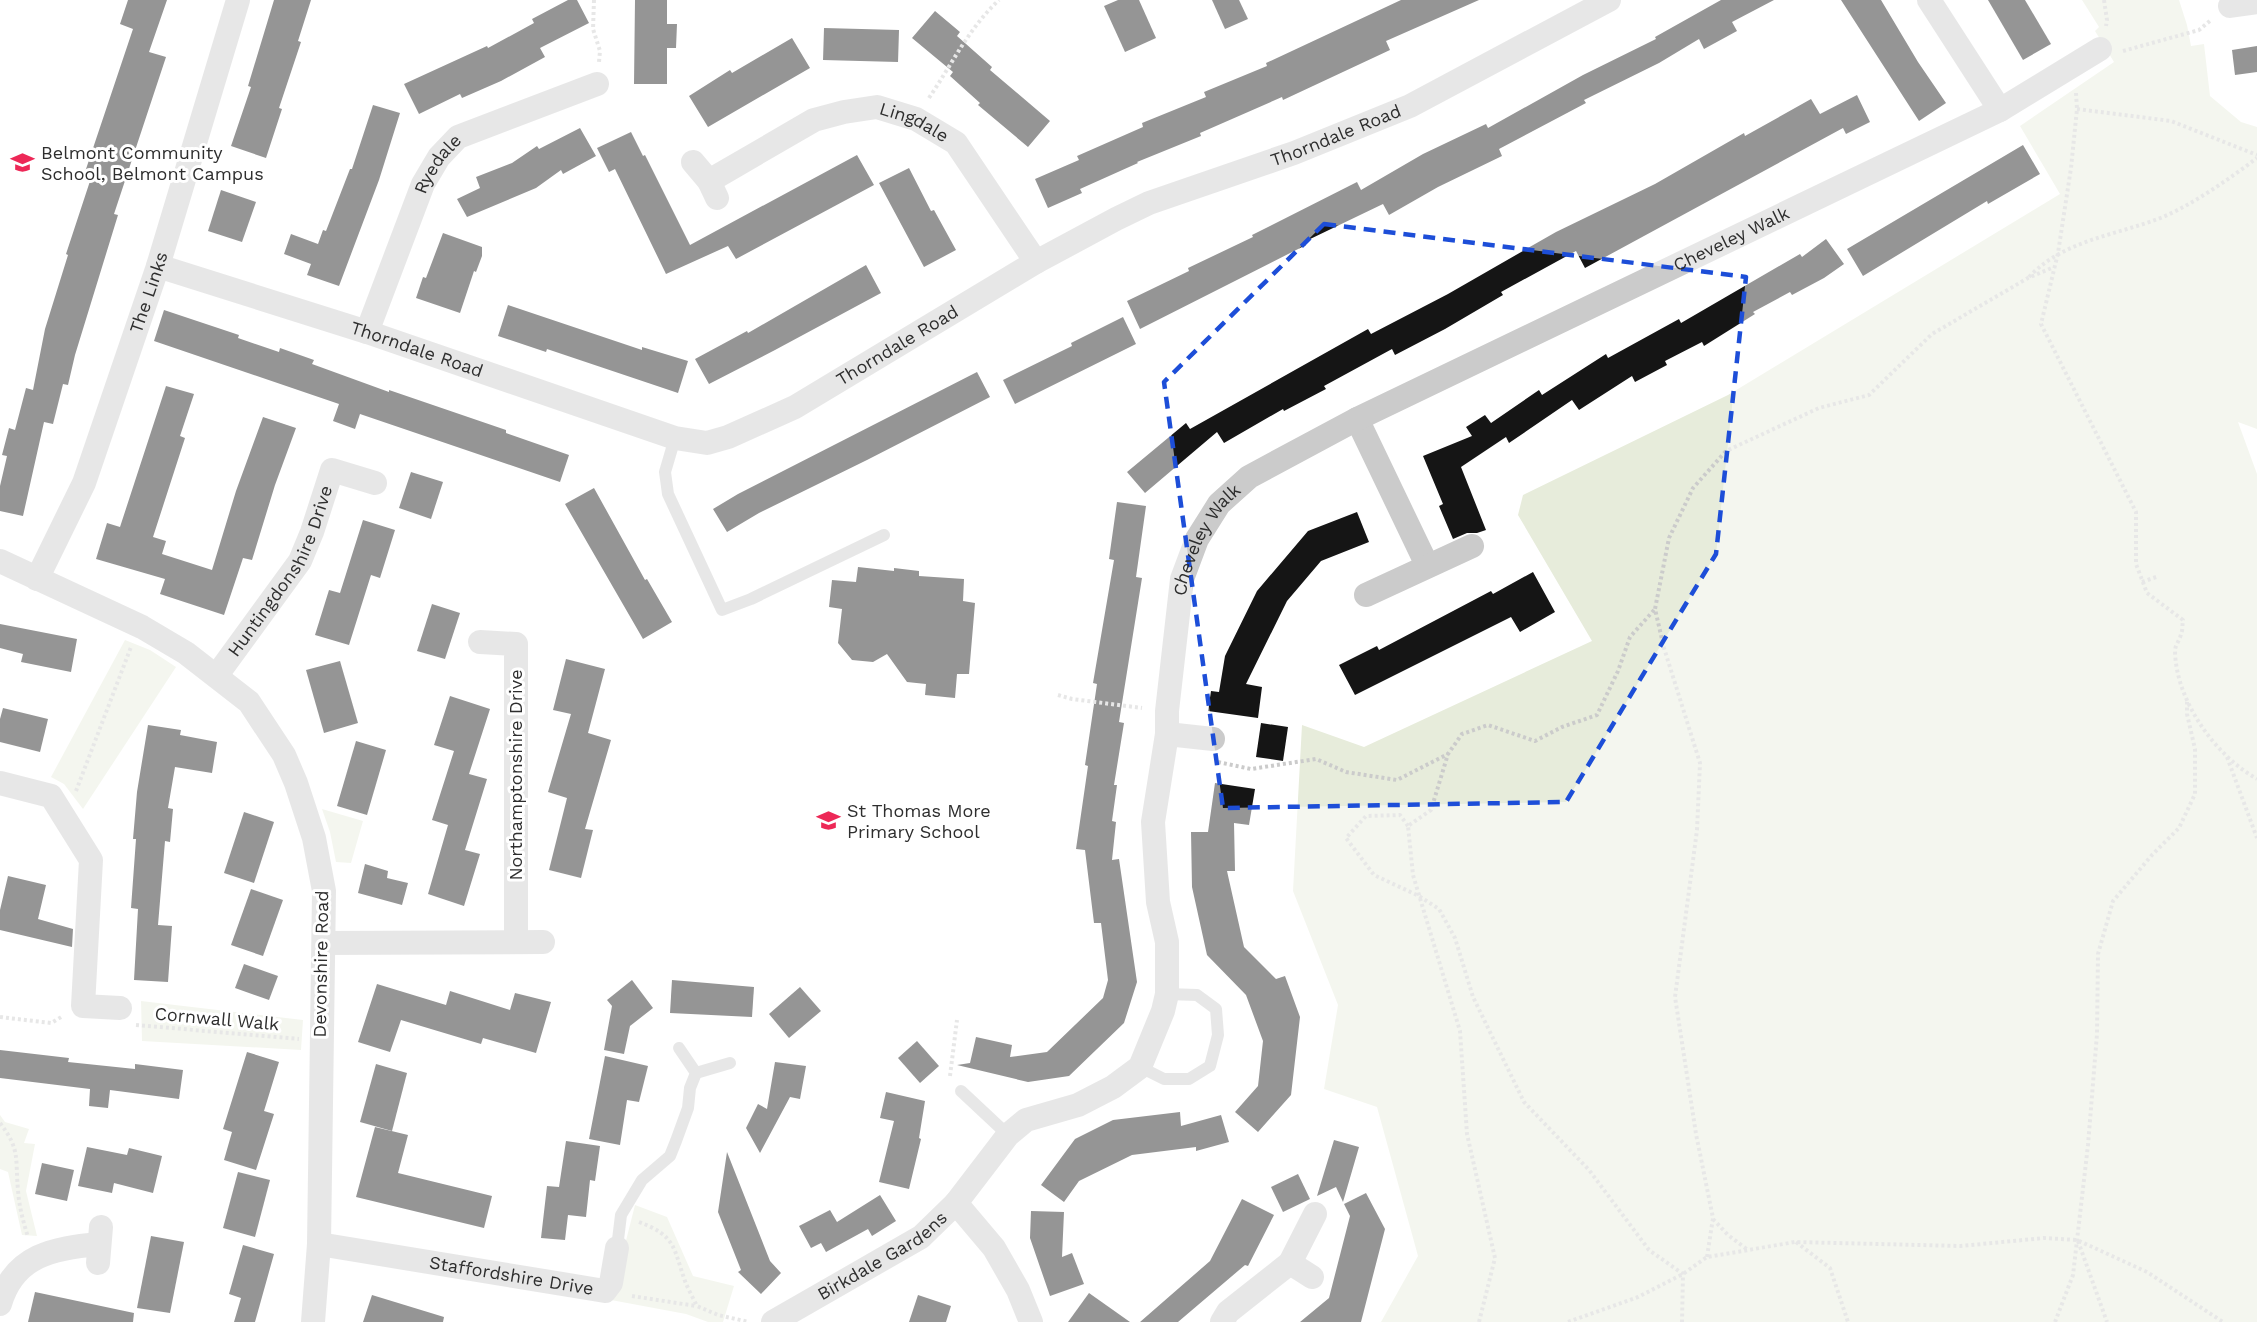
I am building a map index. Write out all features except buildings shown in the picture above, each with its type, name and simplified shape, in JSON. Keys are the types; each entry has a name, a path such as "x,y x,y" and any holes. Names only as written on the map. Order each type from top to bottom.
{"street":[{"name":"The Links","path":"37,579 84,483 158,266 238,0"},
{"name":"Thorndale Road","path":"158,266 367,332 675,438 707,444 795,407 1036,262 1149,203 1294,153 1410,106 1609,0"},
{"path":"1929,0 2000,110"},
{"path":"2230,6 2257,2"},
{"name":"Cheveley Walk","path":"1167,994 1167,942 1158,902 1153,822 1167,722 1182,579 1197,539 1219,504 1249,477 1357,419 2000,110 2100,49"},
{"name":"Ryedale","path":"367,332 423,184 439,157 458,137 597,84"},
{"name":"Lingdale","path":"693,162 713,190 814,120 844,111 877,107 916,119 956,143 1036,262"},
{"path":"1357,419 1427,565"},
{"name":"Huntingdonshire Drive","path":"217,675 300,561 332,470 375,483"},
{"path":"1366,595 1472,546"},
{"name":"Devonshire Road","path":"0,561 142,627 186,653 217,675 249,702 284,755 296,783 314,838 322,880 324,942 319,1244 313,1322"},
{"name":"Northamptonshire Drive","path":"480,642 516,644 516,942"},
{"path":"1167,722 1213,739"},
{"path":"0,783 51,796 91,860 83,1006 120,1008"},
{"path":"324,942 543,942"},
{"path":"1140,1067 1163,1011 1167,994"},
{"name":"Birkdale Gardens","path":"773,1322 921,1237 956,1203 1008,1135 1026,1120 1078,1106 1113,1087 1140,1067"},
{"name":"Birkdale Gardens","path":"956,1203 994,1248 1018,1290 1031,1322"},
{"path":"1222,1322 1228,1312 1290,1263 1315,1214"},
{"name":"Staffordshire Drive","path":"319,1244 605,1291 611,1282 617,1248"},
{"path":"0,1304 3,1294 17,1272 34,1258 66,1247 99,1245"},
{"path":"1290,1263 1312,1277"}],"lane":[{"path":"675,438 665,472 668,494 722,610 751,599 884,535"},
{"path":"1140,1067 1164,1079 1189,1079 1210,1065 1218,1035 1216,1009 1197,995 1167,994"},
{"path":"679,1048 696,1073 730,1063"},
{"name":"Staffordshire Drive","path":"617,1248 621,1215 642,1180 669,1155 688,1108 690,1088 696,1073"},
{"path":"961,1091 1008,1135"}],"path":[{"path":"594,0 593,29 600,51 597,84"},
{"path":"916,119 952,59 983,15 999,0"},
{"path":"2100,49 2121,52 2199,30 2230,6"},
{"path":"2066,71 2076,89 2077,109 2058,253 2041,324 2136,512 2136,564 2147,593 2182,620 2182,632 2174,649 2178,673 2187,701 2209,737 2243,771 2257,779"},
{"path":"2028,278 2040,265 2058,253 2164,216 2225,182 2257,157 2171,121 2077,109"},
{"path":"1707,1257 1713,1218 1696,1134 1675,997 1696,831 1700,763 1664,648 1655,609 1669,537 1693,488 1726,451 1819,408 1869,395 1932,334 2028,278 2054,267"},
{"path":"2142,582 2159,576"},
{"path":"1408,826 1431,810 1448,753 1462,734 1488,725 1535,741 1562,727 1598,714 1618,671 1630,637 1655,609"},
{"path":"72,800 92,754 130,649 142,627"},
{"path":"1058,695 1167,722"},
{"path":"2055,1322 2073,1275 2088,1145 2097,1034 2098,954 2113,901 2151,855 2179,828 2195,794 2195,749 2187,714 2187,701"},
{"path":"1213,739 1213,752 1220,764 1251,770 1316,759 1346,772 1397,780 1448,753"},
{"path":"2226,753 2257,838"},
{"path":"1479,1322 1496,1258 1467,1134 1460,1031 1419,896 1413,875 1408,826 1400,814 1366,816 1346,838 1374,875 1419,896 1439,909 1455,938 1473,997 1524,1102 1589,1170 1649,1250 1683,1274"},
{"path":"0,1017 51,1023 83,1006"},
{"name":"Cornwall Walk","path":"120,1008 130,1025 279,1039 321,1039"},
{"path":"957,1020 950,1076 961,1091"},
{"path":"0,1123 17,1151 18,1190 22,1217 34,1258"},
{"path":"621,1215 648,1225 667,1237 677,1254 685,1281 697,1306"},
{"path":"1713,1218 1748,1250"},
{"path":"1568,1322 1638,1297 1683,1274 1707,1257 1795,1242 1961,1246 2044,1238 2077,1240 2147,1272 2223,1322"},
{"path":"2077,1240 2107,1322"},
{"path":"1795,1242 1830,1268 1848,1322"},
{"path":"1682,1322 1683,1274"},
{"path":"605,1291 697,1306 718,1315 749,1322"}],"highlighted area":[{"path":"1324,224 1746,277 1716,554 1566,802 1223,808 1164,382"}],"green space":[{"path":"2082,0 2179,0 2191,46 2204,44 2210,96 2241,122 2257,127 2257,429 2238,422 2257,474 2257,1322 1381,1322 1418,1256 1377,1107 1324,1089 1338,1005 1293,891 1302,725 1364,747 1592,641 1518,515 1523,495 1728,395 2060,194 2020,126 2114,62 2095,31 2099,27"},
{"path":"125,640 150,650 176,667 83,809 64,784 51,777"},
{"path":"322,809 363,821 351,863 336,862 330,832"},
{"path":"141,1001 303,1020 301,1050 142,1041"},
{"path":"0,1115 5,1122 29,1129 24,1143 35,1144 26,1191 37,1236 22,1235 8,1172 0,1169"},
{"path":"635,1205 667,1217 693,1276 734,1286 723,1322 708,1322 686,1314 611,1300"}],"place":[{"name":"Belmont Community School, Belmont Campus","path":"23,163"},
{"name":"St Thomas More Primary School","path":"829,821"}]}
